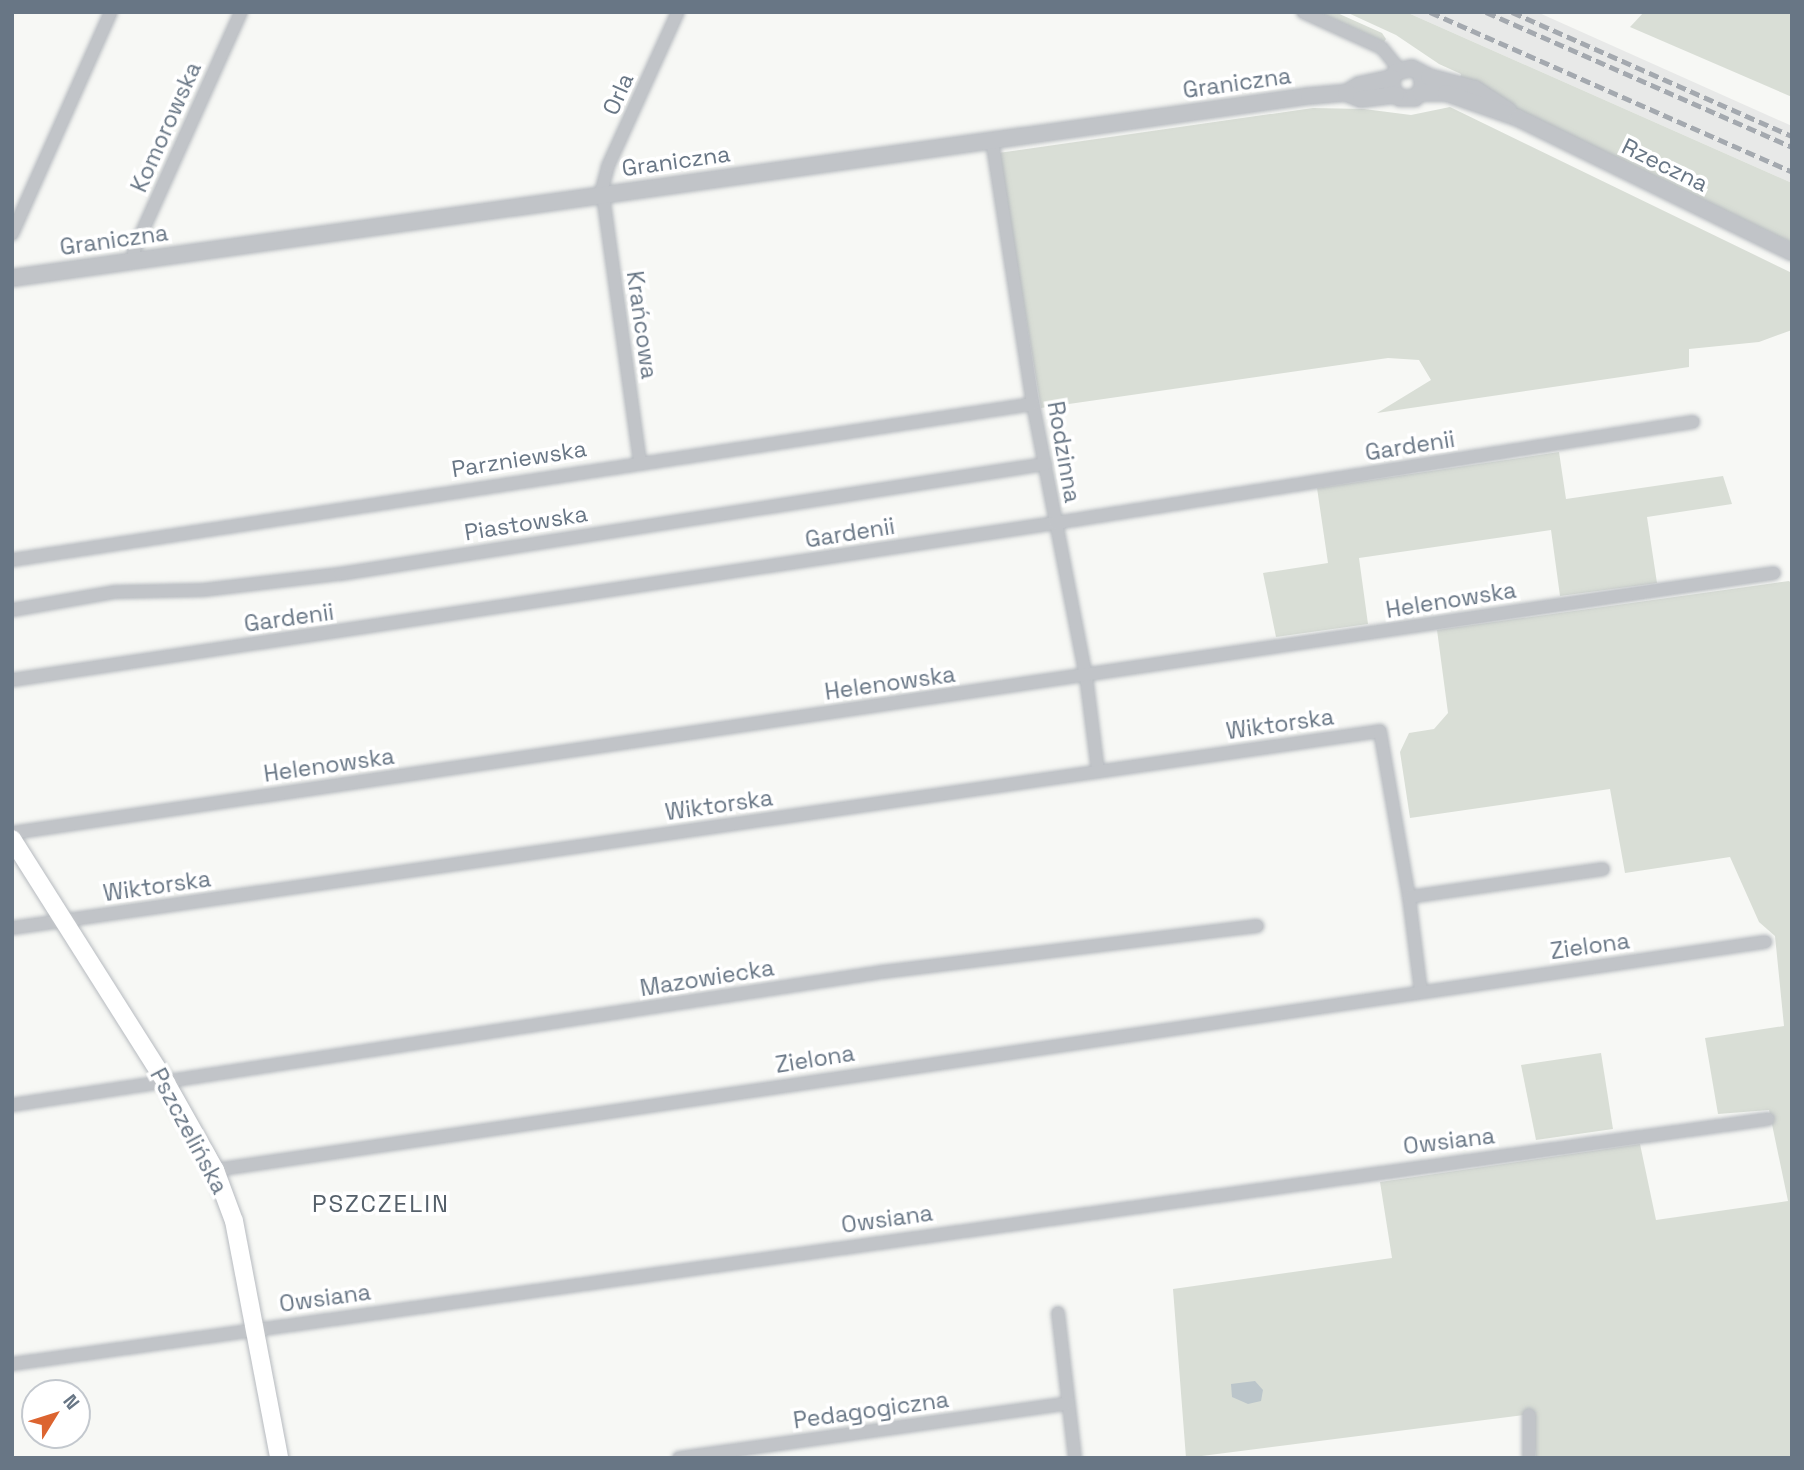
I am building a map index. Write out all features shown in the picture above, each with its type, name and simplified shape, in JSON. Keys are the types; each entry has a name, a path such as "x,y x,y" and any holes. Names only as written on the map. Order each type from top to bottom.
{"main road":[{"name":"Pszczelińska","path":"12,839 166,1083 215,1170 234,1221 279,1458"}],"street":[{"path":"12,234 111,12"},
{"name":"Komorowska","path":"134,260 134,250 241,12"},
{"name":"Orla","path":"602,194 608,166 678,12"},
{"path":"1303,12 1382,48 1396,81"},
{"name":"Rzeczna","path":"1518,118 1482,93 1421,74 1412,68 1396,81 1410,100 1421,93 1446,93 1518,118 1792,251"},
{"path":"1421,74 1424,83 1421,93"},
{"name":"Graniczna","path":"12,278 602,194 1346,93 1359,85 1396,81"},
{"name":"Rodzinna","path":"992,140 1034,404 1086,676 1098,771"},
{"name":"Krańcowa","path":"602,194 640,462"},
{"name":"Parzniewska","path":"12,560 640,462 1034,404"},
{"name":"Gardenii","path":"12,680 1055,523 1693,422"},
{"name":"Piastowska","path":"12,610 115,592 203,590 340,574 1045,464"},
{"name":"Helenowska","path":"12,833 1774,573"},
{"name":"Wiktorska","path":"12,928 1380,731 1409,897"},
{"path":"1421,992 1409,897 1603,869"},
{"name":"Mazowiecka","path":"12,1105 882,972 1257,926"},
{"name":"Zielona","path":"215,1170 1765,942"},
{"name":"Owsiana","path":"12,1364 1768,1119"},
{"path":"1058,1312 1075,1458"},
{"name":"Pedagogiczna","path":"679,1458 1068,1403"},
{"path":"1529,1415 1529,1458"}],"shaded area":[{"path":"1318,12 1335,12 1382,33 1386,39 1384,42"},
{"path":"1346,12 1406,12 1792,183 1792,243 1521,111 1460,79 1461,74 1439,64 1396,35"},
{"path":"1406,12 1537,12 1792,126 1792,183"},
{"path":"1644,12 1792,12 1792,97 1630,27"},
{"path":"1450,107 1792,273 1792,330 1759,342 1689,349 1689,367 1377,413 1431,380 1419,360 1388,358 1041,408 998,153 1313,108 1364,109 1411,115"},
{"path":"1559,452 1566,499 1723,476 1732,504 1647,517 1657,583 1560,596 1551,530 1359,558 1368,624 1276,637 1263,573 1328,563 1317,488"},
{"path":"1789,581 1792,584 1792,1458 1536,1458 1532,1414 1186,1458 1173,1289 1392,1258 1380,1182 1640,1144 1656,1220 1788,1201 1769,1110 1718,1114 1705,1038 1784,1026 1775,936 1759,922 1730,857 1625,873 1610,789 1410,818 1400,752 1409,733 1434,729 1448,713 1437,630"},
{"path":"1601,1053 1613,1129 1536,1140 1521,1065"},
{"path":"1255,1381 1263,1390 1261,1401 1248,1404 1232,1397 1231,1384"}],"railway":[{"path":"1430,12 1792,172"},
{"path":"1486,12 1792,147"},
{"path":"1512,12 1792,136"}],"district":[{"name":"PSZCZELIN","path":"381,1204"}]}
